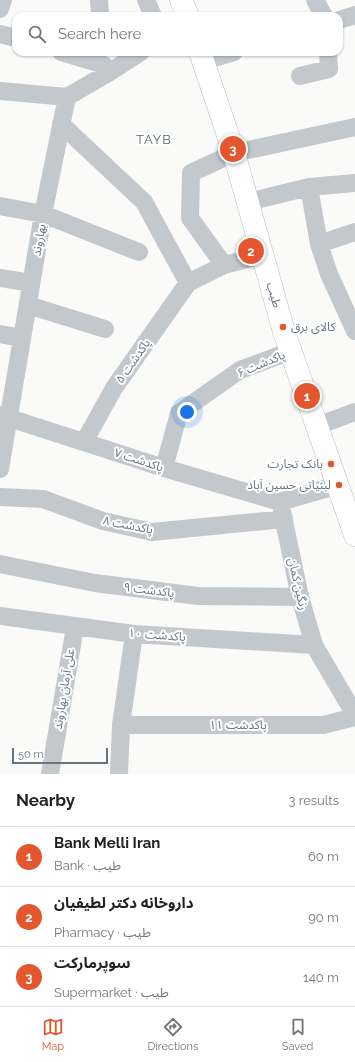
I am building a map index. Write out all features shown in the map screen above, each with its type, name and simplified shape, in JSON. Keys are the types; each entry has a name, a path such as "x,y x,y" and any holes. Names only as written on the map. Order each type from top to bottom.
{"main road":[{"path":"180,0 186,12"},
{"name":"طیب","path":"202,56 234,154 291,351 355,533"}],"street":[{"path":"0,9 3,0"},
{"path":"99,0 100,12"},
{"path":"146,0 151,12"},
{"path":"315,0 322,12"},
{"path":"343,19 355,15"},
{"path":"0,34 12,37"},
{"path":"77,56 106,63"},
{"path":"0,92 67,97 106,63 128,56"},
{"path":"300,76 329,69 328,56"},
{"name":"بهاروند","path":"0,469 5,416 22,338 43,214 67,97"},
{"path":"61,124 144,202 188,283 224,265 262,255"},
{"path":"224,265 190,218 191,173 234,154 355,127"},
{"path":"248,202 309,187 355,183"},
{"path":"309,187 320,244 329,274 348,299 355,331"},
{"path":"0,206 43,214 139,252"},
{"path":"320,244 355,232"},
{"path":"0,278 31,283"},
{"name":"پاکدشت ۵","path":"84,442 114,388 188,283"},
{"path":"28,305 105,329"},
{"path":"0,334 22,338"},
{"name":"پاکدشت ۶","path":"164,468 179,413 240,370 291,351"},
{"path":"317,426 355,412"},
{"name":"پاکدشت ۷","path":"5,416 164,468 282,510"},
{"path":"282,510 338,485"},
{"name":"پاکدشت ۸","path":"0,497 43,499 102,520 152,532 282,510"},
{"name":"رنگین کمان","path":"282,510 300,597 314,645 355,716"},
{"name":"پاکدشت ۹","path":"0,564 95,583 198,596 300,597"},
{"name":"پاکدشت ۱۰","path":"0,616 134,634 314,645"},
{"name":"علی آرمان بهاروند","path":"50,774 75,627"},
{"path":"119,774 121,725 134,634"},
{"name":"پاکدشت ۱۱","path":"121,725 323,725 355,716"}],"place":[{"name":"سوپرمارکت","path":"233,149"},
{"name":"داروخانه دکتر لطیفیان","path":"251,251"},
{"name":"کالای برق","path":"283,327"},
{"name":"Bank Melli Iran","path":"307,396"},
{"name":"بانک تجارت","path":"331,464"},
{"name":"لبنیاتی حسین آباد","path":"339,485"}],"district":[{"name":"TAYB","path":"154,139"}]}
